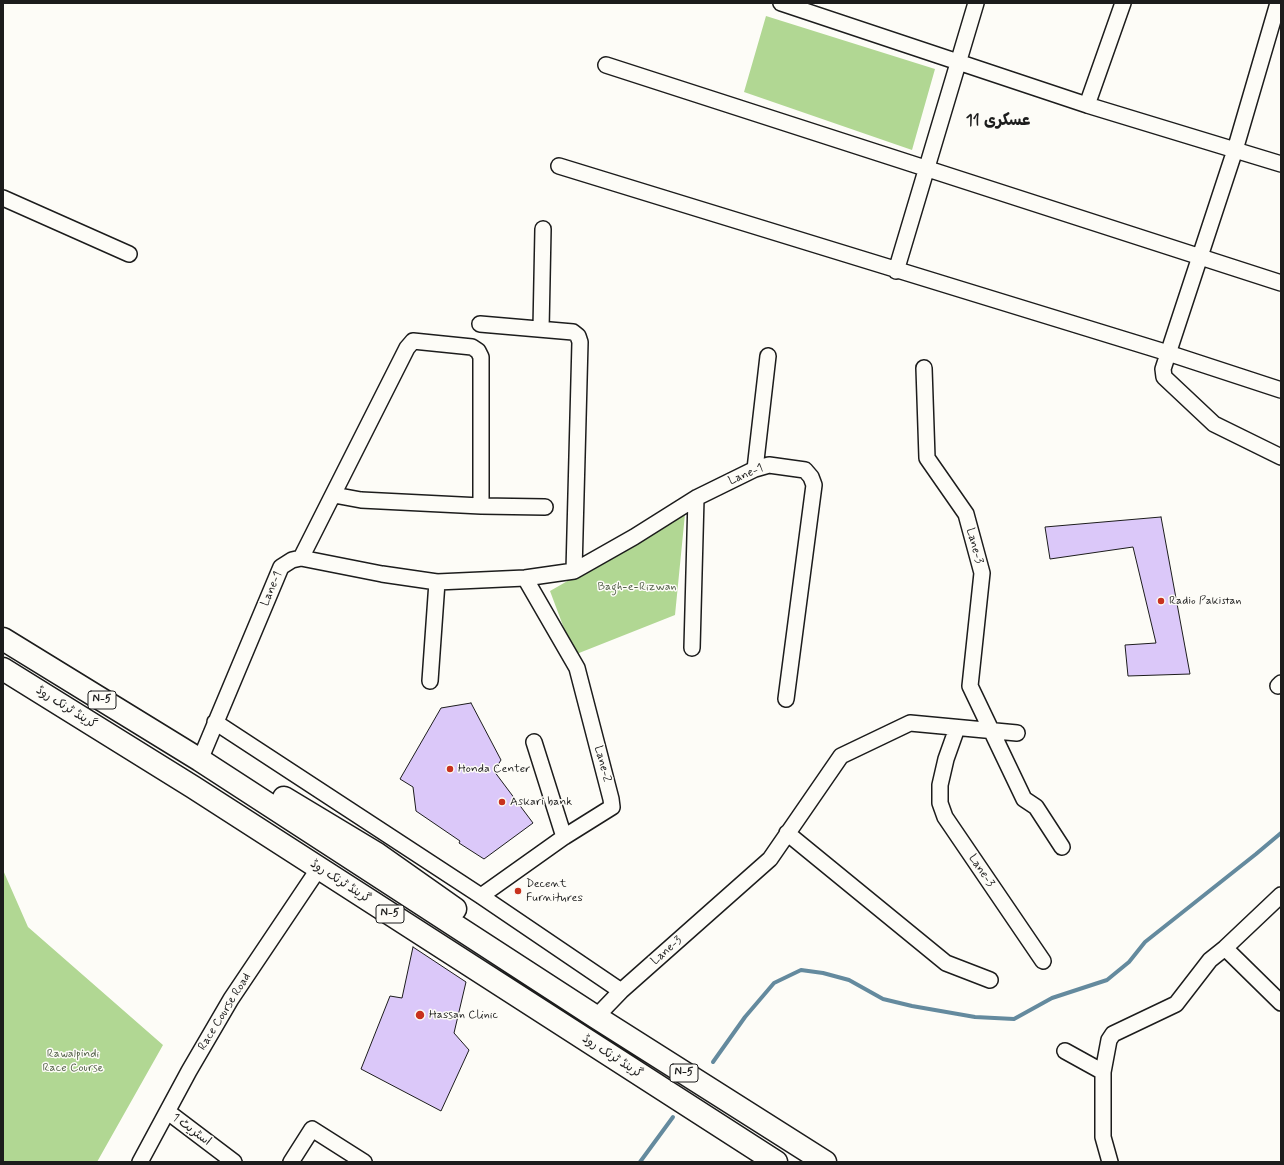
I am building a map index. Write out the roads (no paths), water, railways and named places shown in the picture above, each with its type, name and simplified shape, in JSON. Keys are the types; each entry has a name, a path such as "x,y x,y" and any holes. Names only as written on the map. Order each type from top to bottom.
{"highway":[{"name":"گرینڈ ٹرنک روڈ","path":"3,639 200,760 543,983 825,1162"},
{"name":"گرینڈ ٹرنک روڈ","path":"3,669 319,868 776,1162"},
{"name":"گرینڈ ٹرنک روڈ","path":"200,760 256,780 377,854 458,911 543,983"},
{"path":"319,868 332,846"}],"street":[{"path":"781,3 1087,105 1281,164"},
{"path":"896,271 976,3"},
{"path":"1087,105 1123,3"},
{"path":"1278,3 1234,150 1162,369 1164,377 1214,424 1281,457"},
{"path":"606,65 927,170 1281,283"},
{"path":"559,166 896,271 1168,353 1281,390"},
{"path":"3,198 129,254"},
{"path":"541,330 543,228"},
{"path":"480,324 573,332 578,336 580,342 574,571"},
{"path":"301,558 407,348 413,341 472,346 478,351 481,357 481,506"},
{"path":"755,469 768,356"},
{"name":"Lane-3","path":"924,368 927,458 966,514 982,573 970,686 990,731"},
{"name":"Lane-1","path":"200,760 281,567 292,560 301,558 382,574 437,582 525,578 574,571 634,537 696,498 755,469 769,465 805,470 811,477 814,485 786,699"},
{"path":"334,495 361,500 481,506 545,507"},
{"path":"692,648 696,498"},
{"name":"Lane-2","path":"481,896 564,837 612,807 578,668 525,578"},
{"path":"430,681 437,582"},
{"path":"215,722 481,896 621,991"},
{"name":"Lane-3","path":"596,1017 621,991 770,859 841,756 910,723 1017,733"},
{"name":"Lane-3","path":"957,728 946,759 940,785 940,803 945,817 1043,961"},
{"path":"990,731 1024,799 1036,807 1062,847"},
{"path":"534,742 564,837"},
{"path":"787,833 946,963 990,980"},
{"name":"Race Course Road","path":"140,1162 231,998 319,868"},
{"path":"1110,1162 1103,1137 1103,1072 1109,1040 1112,1034 1176,1004 1210,960 1225,948 1281,894"},
{"path":"1225,948 1281,1003"},
{"path":"1065,1051 1103,1072"},
{"name":"اسٹریٹ 1","path":"168,1112 234,1162"},
{"path":"291,1162 312,1129 364,1162"}],"waterway":[{"path":"713,1062 745,1017 774,983 801,970 823,973 849,980 883,999 912,1006 975,1017 1014,1019 1052,998 1107,980 1129,962 1145,942 1281,833"},
{"path":"640,1162 673,1117"}],"place":[{"name":"Radio Pakistan","path":"1161,601"},
{"name":"Honda Center","path":"450,769"},
{"name":"Askari bank","path":"502,802"},
{"name":"Decent Furnitures","path":"518,891"},
{"name":"Hassan Clinic","path":"420,1015"}],"district":[{"name":"عسکری 11","path":"998,122"}],"park label":[{"name":"Bagh-e-Rizwan","path":"637,587"},
{"name":"Rawalpindi Race Course","path":"73,1061"}]}
